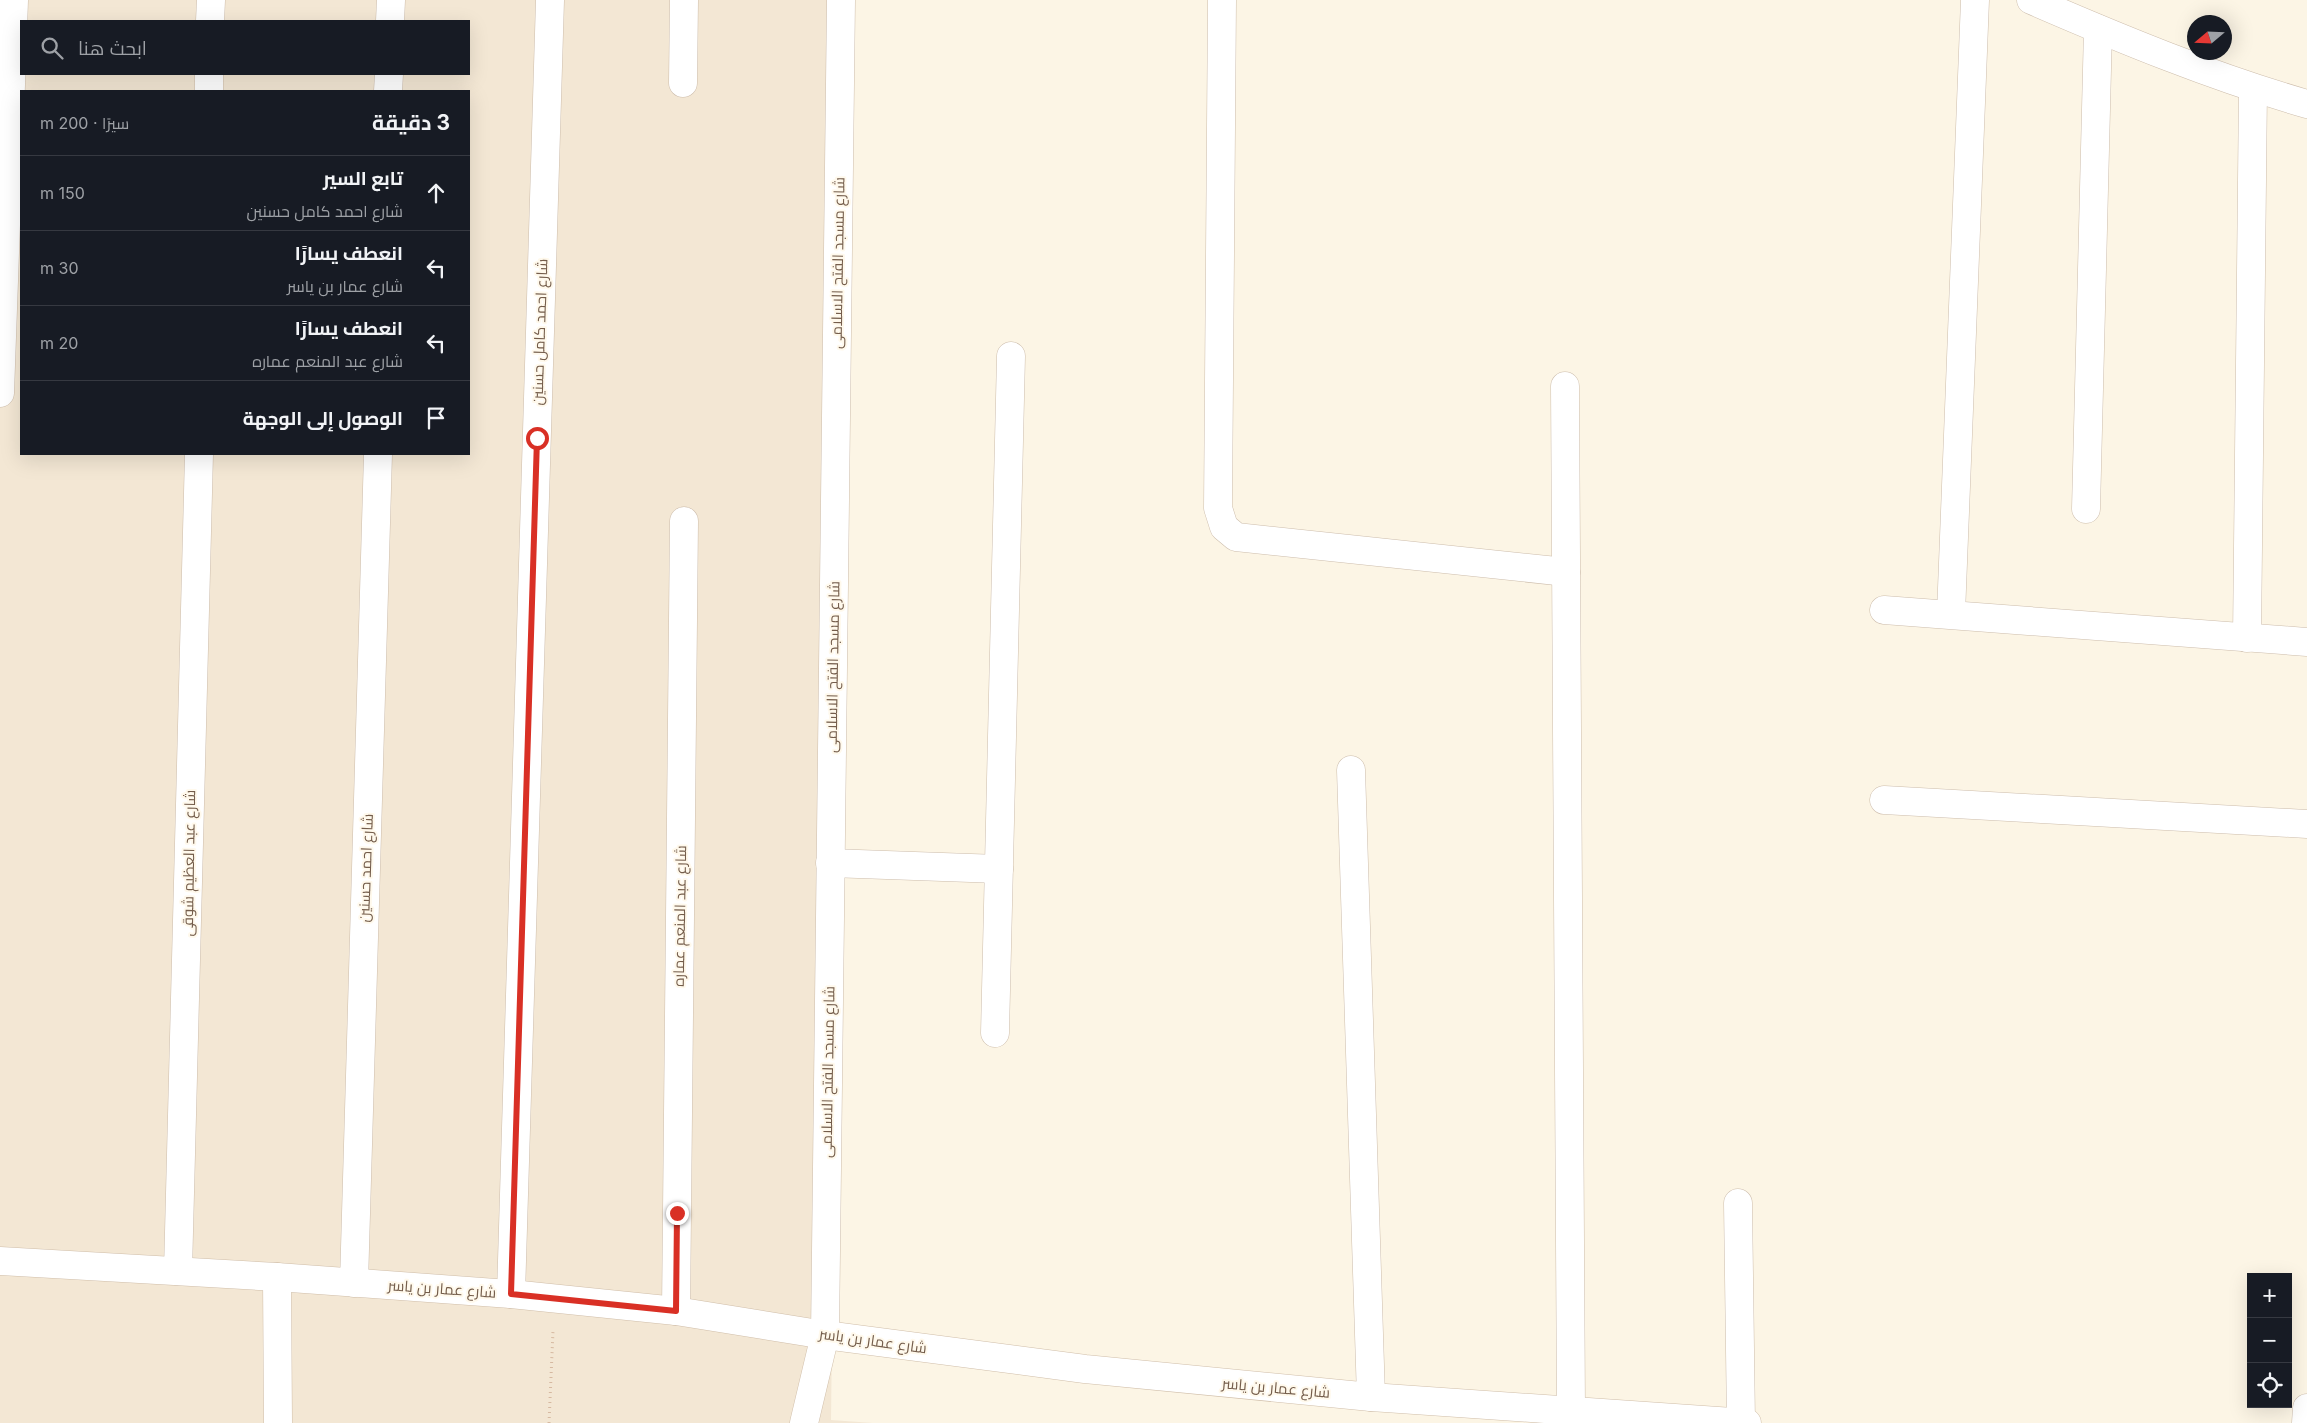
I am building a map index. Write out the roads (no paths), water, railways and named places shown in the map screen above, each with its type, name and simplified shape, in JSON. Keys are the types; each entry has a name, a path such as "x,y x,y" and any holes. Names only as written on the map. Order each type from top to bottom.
{"street":[{"path":"0,393 14,0"},
{"path":"210,20 211,0"},
{"path":"390,20 391,0"},
{"name":"شارع احمد كامل حسنين","path":"511,1294 550,0"},
{"path":"683,83 684,0"},
{"name":"شارع مسجد الفتح الاسلامى","path":"804,1423 825,1335 841,0"},
{"path":"1222,0 1218,508 1224,527 1236,537 1566,572"},
{"path":"1951,614 1975,0"},
{"path":"2031,0 2098,29 2253,89 2307,104"},
{"path":"2086,509 2098,29"},
{"path":"209,75 209,90"},
{"path":"388,90 389,75"},
{"path":"2247,638 2253,89"},
{"path":"995,1033 1011,356"},
{"path":"1564,386 1571,1412"},
{"name":"شارع عبد العظيم شوقى","path":"178,1271 199,455"},
{"name":"شارع احمد حسنين","path":"354,1283 378,455"},
{"name":"شارع عبد المنعم عماره","path":"676,1311 684,521"},
{"path":"1884,610 2307,642"},
{"path":"1351,770 1371,1397"},
{"path":"1884,800 2307,824"},
{"path":"830,863 999,869"},
{"path":"1727,1423 1738,1203"},
{"name":"شارع عمار بن ياسر","path":"0,1261 277,1277 511,1294 676,1311 825,1335 1085,1370 1371,1397 1747,1423"},
{"path":"277,1277 278,1423"},
{"path":"2306,1423 2307,1408"}]}
